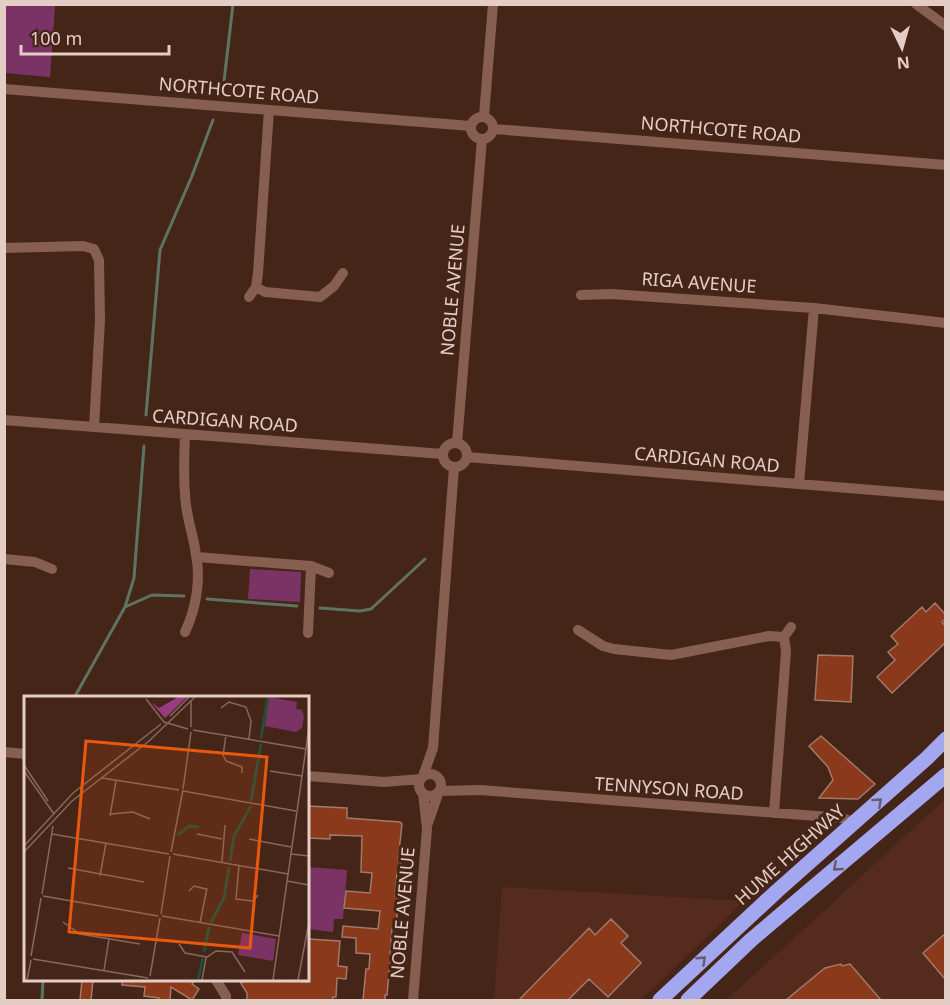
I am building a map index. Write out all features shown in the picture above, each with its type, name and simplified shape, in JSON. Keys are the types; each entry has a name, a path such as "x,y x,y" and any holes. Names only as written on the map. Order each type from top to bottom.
{"highway":[{"name":"HUME HIGHWAY","path":"660,1000 777,891 927,758 945,739"},
{"name":"HUME HIGHWAY","path":"688,1000 751,940 945,775"}],"street":[{"path":"484,116 492,4"},
{"path":"916,4 945,26"},
{"name":"NORTHCOTE ROAD","path":"4,88 471,126"},
{"path":"249,297 256,287 269,110"},
{"path":"484,116 490,119 494,129 491,135 482,139 475,136 471,126 474,120 484,116"},
{"name":"NORTHCOTE ROAD","path":"494,129 945,165"},
{"name":"NOBLE AVENUE","path":"457,443 482,139"},
{"path":"4,248 82,246 94,249 99,260 100,320 94,427"},
{"path":"256,287 265,292 320,297 334,286 343,273"},
{"name":"RIGA AVENUE","path":"581,295 611,294 814,308 945,323"},
{"path":"799,484 814,308"},
{"name":"CARDIGAN ROAD","path":"4,420 443,454"},
{"path":"185,435 185,502 197,556 198,574 195,601 185,632"},
{"path":"457,443 465,448 467,457 462,464 454,467 446,463 443,454 448,445 457,443"},
{"name":"CARDIGAN ROAD","path":"467,457 945,496"},
{"name":"NOBLE AVENUE","path":"427,829 422,784 433,748 454,467"},
{"path":"197,556 311,566 329,573"},
{"path":"4,559 35,562 52,569"},
{"path":"308,633 311,566"},
{"path":"774,813 786,651 784,637 791,627"},
{"path":"579,630 603,646 614,650 671,655 769,636 784,637"},
{"name":"NOBLE AVENUE","path":"412,1000 427,829 439,785 433,748"},
{"path":"4,752 24,754"},
{"path":"431,774 439,785 430,796 422,784 431,774"},
{"path":"309,776 422,784"},
{"name":"TENNYSON ROAD","path":"439,785 842,818 855,823"},
{"path":"216,981 226,1000"}],"shaded area":[{"path":"4,5 55,5 50,77 5,73"},
{"path":"250,569 301,572 300,602 248,599"},
{"path":"945,799 945,1000 726,1000 825,910"},
{"path":"309,867 347,870 343,919 334,919 333,932 309,929"},
{"path":"502,887 744,901 641,1000 494,1000"}],"building":[{"path":"935,603 945,614 942,622 945,626 945,643 892,693 877,677 895,660 888,652 898,644 891,636 922,607 926,612"},
{"path":"818,655 853,656 851,702 815,700"},
{"path":"821,736 875,784 858,799 819,798 833,780 828,767 809,746"},
{"path":"309,806 347,808 347,818 402,824 398,860 401,860 400,872 397,872 395,896 399,896 398,909 395,929 392,929 390,955 393,955 385,1000 363,1000 370,954 356,953 356,938 342,937 343,926 378,929 380,911 344,908 346,891 370,893 372,873 361,872 362,836 330,835 330,839 309,838"},
{"path":"611,919 628,936 621,943 641,963 608,997 589,979 568,1000 519,1000 589,928 595,935"},
{"path":"945,934 945,979 923,953"},
{"path":"309,939 340,941 338,966 347,967 346,979 337,978 336,997 333,997 333,1000 247,1000 247,993 240,982 288,981 308,982"},
{"path":"841,964 842,966 850,964 881,1000 786,1000 825,968"},
{"path":"82,981 93,981 91,1000 80,1000"},
{"path":"122,981 194,981 192,984 199,989 192,1000 171,987 170,1000 159,1000 159,998 144,996 145,987 122,985"}],"waterway":[{"path":"223,90 233,4"},
{"path":"146,415 160,250 213,120"},
{"path":"75,696 125,607 134,578 144,446"},
{"path":"320,608 360,611 371,609 425,559"},
{"path":"125,607 152,595 184,596"},
{"path":"207,599 297,606"},
{"path":"42,1000 43,981"}]}
